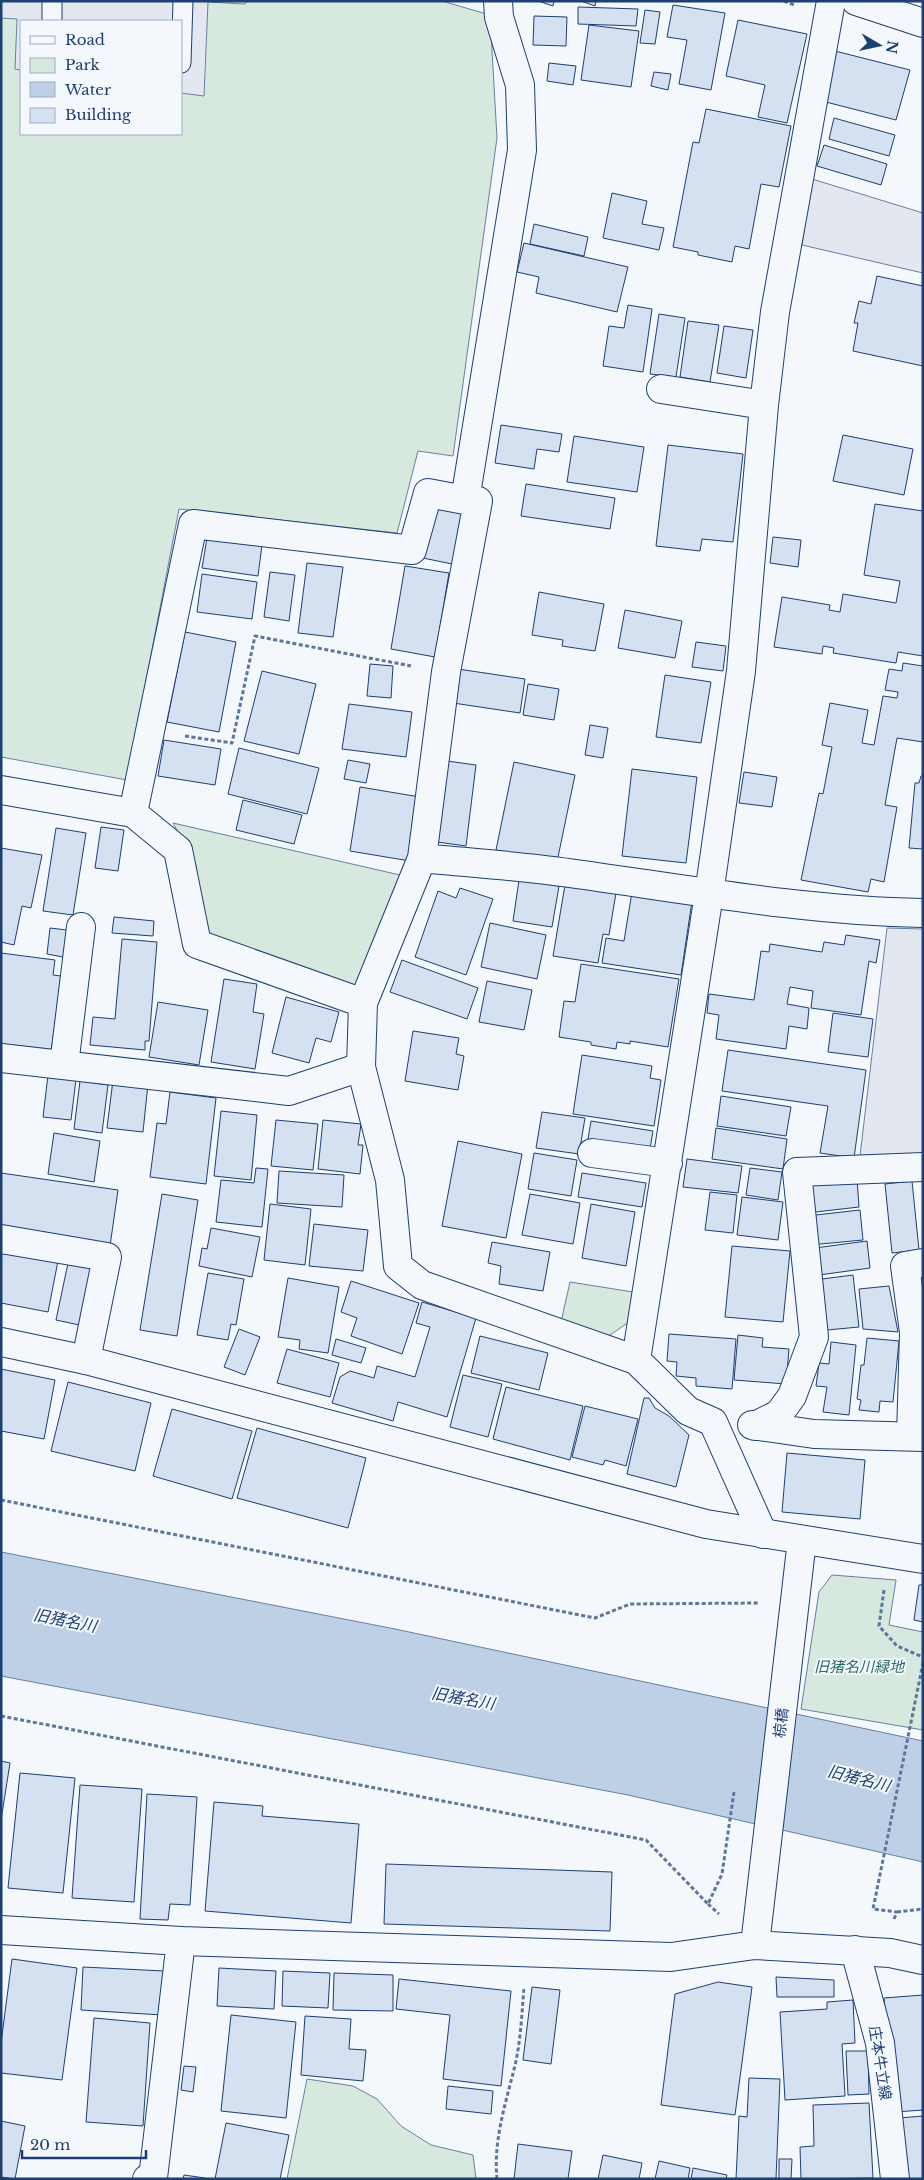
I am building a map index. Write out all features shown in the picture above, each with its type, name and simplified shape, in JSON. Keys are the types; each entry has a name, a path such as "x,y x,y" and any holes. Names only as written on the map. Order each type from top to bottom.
{"street":[{"path":"465,500 522,150 520,85 498,17 498,1"},
{"path":"636,1360 709,894 741,671 764,404 774,312 831,1"},
{"path":"856,1 923,23"},
{"path":"661,389 764,404"},
{"path":"133,813 193,524 412,550 428,493 478,501 446,672 422,858 363,1003 361,1067 390,1180 398,1266 422,1285 636,1360 688,1411 713,1422 814,1434 917,1437 914,1332 905,1266 923,1263"},
{"path":"1,790 133,813 178,850 197,944 363,1003"},
{"path":"422,858 566,873 709,894 885,912 923,913"},
{"path":"64,1065 81,927"},
{"path":"1,1058 289,1090 361,1067"},
{"path":"592,1153 668,1163"},
{"path":"755,1426 779,1414 792,1396 814,1337 797,1172 923,1167"},
{"path":"1,1239 107,1257 86,1360"},
{"path":"1,1342 86,1360 706,1524 923,1559"},
{"path":"713,1422 763,1534"},
{"name":"椋橋","path":"755,1945 802,1540"},
{"path":"1,1930 181,1941 672,1957 755,1945 890,1953 923,1960"},
{"path":"147,2179 153,2178 181,1941"},
{"name":"庄本牛立線","path":"854,1950 880,2043 895,2179"}],"lane":[{"path":"52,1 52,20"},
{"path":"182,32 183,1"}],"path":[{"path":"149,731 232,743 255,636 446,672"},
{"path":"1,1500 596,1618 630,1604 761,1603"},
{"path":"890,1554 879,1626 897,1646 923,1657"},
{"path":"923,1663 873,1909 897,1912 923,1909"},
{"path":"1,1716 646,1840 708,1904 722,1874"},
{"path":"892,1926 897,1912"},
{"path":"497,2179 495,2160 502,2112 516,2059 529,1952"}],"green space":[{"path":"1,1 442,1 490,15 497,138 453,456 418,451 397,533 179,509 127,780 1,757"},
{"path":"173,823 400,875 361,989 204,934 196,865"},
{"path":"570,1282 633,1292 629,1322 607,1337 561,1322"},
{"name":"旧猪名川緑地","path":"832,1575 896,1580 889,1625 923,1632 923,1730 801,1709 819,1592"},
{"path":"307,2079 353,2086 377,2099 401,2126 431,2145 473,2155 476,2179 287,2179"}],"shaded area":[{"path":"1,1 247,1 245,4 208,2 204,96 182,93 182,20 20,20 20,70 15,69 17,19 1,18"},
{"path":"812,179 923,213 923,273 802,245"},
{"path":"887,928 923,929 923,1158 860,1156"}],"water":[{"name":"旧猪名川","path":"1,1552 395,1629 923,1741 923,1862 628,1795 1,1676"}],"building":[{"path":"538,1 554,1 553,6"},
{"path":"581,1 596,1 595,6"},
{"path":"673,5 725,13 711,90 679,84 687,40 667,37"},
{"path":"578,7 638,9 636,26 578,24"},
{"path":"645,10 660,12 655,44 640,43"},
{"path":"534,16 567,17 566,46 533,45"},
{"path":"738,20 807,34 787,123 758,117 765,85 726,76"},
{"path":"589,25 639,31 631,87 581,80"},
{"path":"835,51 910,70 896,120 822,101"},
{"path":"549,63 576,66 573,85 547,81"},
{"path":"654,72 671,74 668,90 651,86"},
{"path":"706,109 791,126 779,187 761,184 749,249 735,246 732,262 698,255 698,252 673,247 693,142 699,143"},
{"path":"834,118 895,135 889,156 829,139"},
{"path":"824,145 887,164 881,185 817,166"},
{"path":"612,193 647,201 642,224 664,228 659,250 603,238"},
{"path":"534,224 588,237 584,256 530,244"},
{"path":"524,243 628,267 617,312 536,293 539,277 517,272"},
{"path":"877,276 923,286 923,366 853,351 858,323 854,323 859,301 871,304"},
{"path":"628,305 652,309 643,372 603,366 609,326 624,328"},
{"path":"659,314 685,318 676,377 650,374"},
{"path":"688,321 719,325 710,382 680,377"},
{"path":"724,326 753,330 746,378 717,373"},
{"path":"501,425 562,434 559,452 537,449 534,469 495,463"},
{"path":"843,435 913,449 904,495 833,481"},
{"path":"574,436 644,447 637,492 567,482"},
{"path":"668,445 743,454 733,542 702,539 700,551 656,546"},
{"path":"526,484 615,498 610,529 521,516"},
{"path":"434,501 469,508 457,565 423,558"},
{"path":"875,504 923,511 923,656 898,652 896,663 833,653 834,648 823,646 822,654 774,647 782,597 830,605 829,610 840,612 843,594 896,603 900,581 864,575"},
{"path":"773,537 801,540 798,567 770,563"},
{"path":"207,538 262,545 258,576 202,568"},
{"path":"307,563 343,567 333,637 298,633"},
{"path":"405,566 449,573 435,657 391,649"},
{"path":"270,572 295,575 289,621 264,617"},
{"path":"202,574 257,582 252,619 197,612"},
{"path":"539,592 604,604 595,651 562,646 563,640 532,635"},
{"path":"625,610 682,621 675,658 618,648"},
{"path":"185,632 236,642 219,732 167,722"},
{"path":"696,642 726,646 723,671 692,667"},
{"path":"903,663 923,666 923,742 897,738 885,805 897,807 884,882 871,879 868,892 801,880 819,793 823,794 832,747 822,745 830,703 868,710 862,743 874,745 883,696 897,698 898,692 885,690 889,669 902,671"},
{"path":"370,664 393,666 391,698 367,696"},
{"path":"458,669 525,679 520,713 453,703"},
{"path":"262,671 316,684 299,754 244,741"},
{"path":"665,675 711,682 701,743 656,737"},
{"path":"528,684 559,689 554,720 523,715"},
{"path":"349,704 412,712 406,757 342,749"},
{"path":"590,725 608,728 603,758 585,755"},
{"path":"164,740 221,749 215,785 158,776"},
{"path":"239,748 319,768 307,814 228,794"},
{"path":"348,760 370,764 366,783 344,779"},
{"path":"447,761 476,765 466,846 437,842"},
{"path":"514,762 575,775 557,862 496,850"},
{"path":"632,769 697,777 686,863 622,856"},
{"path":"744,772 777,777 772,807 739,803"},
{"path":"921,776 923,776 923,849 909,848 915,783 919,783"},
{"path":"360,787 420,797 410,861 350,851"},
{"path":"243,800 302,815 294,844 236,830"},
{"path":"101,827 124,830 118,871 95,868"},
{"path":"56,828 86,833 73,915 43,911"},
{"path":"1,848 42,855 31,908 22,906 14,945 1,942"},
{"path":"519,880 559,886 552,927 513,921"},
{"path":"565,885 616,893 609,935 603,934 598,963 553,956"},
{"path":"460,888 493,899 466,975 415,957 438,891 456,898"},
{"path":"632,892 692,901 681,975 602,963 606,938 624,941"},
{"path":"114,917 154,921 153,936 112,933"},
{"path":"490,923 546,935 537,979 481,967"},
{"path":"50,928 67,930 63,957 47,954"},
{"path":"846,935 880,940 876,963 869,961 861,1015 811,1008 813,991 790,987 787,1004 809,1008 807,1029 789,1026 786,1049 716,1039 719,1015 707,1013 709,994 754,1000 761,951 769,952 770,944 822,952 824,942 844,945"},
{"path":"122,939 157,942 149,1041 145,1041 145,1050 90,1045 93,1017 115,1019"},
{"path":"1,953 55,960 53,975 61,976 51,1053 1,1046"},
{"path":"402,960 478,988 467,1019 390,992"},
{"path":"581,964 679,979 668,1047 630,1041 630,1044 617,1042 616,1049 591,1045 591,1042 559,1037 564,1001 575,1002"},
{"path":"224,979 257,984 253,1012 264,1014 255,1069 211,1062"},
{"path":"487,981 532,990 524,1030 479,1022"},
{"path":"286,997 339,1012 331,1042 316,1038 309,1063 272,1053"},
{"path":"158,1002 208,1010 199,1065 149,1057"},
{"path":"833,1013 873,1019 868,1057 828,1052"},
{"path":"413,1031 459,1038 456,1054 464,1056 458,1090 405,1081"},
{"path":"728,1050 866,1070 854,1158 820,1153 828,1106 722,1091"},
{"path":"582,1055 652,1066 650,1078 661,1080 654,1126 573,1114"},
{"path":"48,1075 76,1079 71,1120 43,1117"},
{"path":"113,1080 148,1084 143,1132 107,1128"},
{"path":"80,1081 108,1085 102,1133 74,1129"},
{"path":"170,1092 216,1098 206,1184 150,1177 157,1123 166,1124"},
{"path":"721,1096 791,1107 786,1136 717,1126"},
{"path":"221,1111 257,1115 251,1180 214,1176"},
{"path":"542,1112 585,1118 579,1154 536,1148"},
{"path":"276,1120 318,1124 313,1170 271,1166"},
{"path":"323,1120 361,1124 358,1145 363,1145 360,1174 318,1169"},
{"path":"591,1121 653,1131 649,1155 587,1145"},
{"path":"716,1128 787,1139 783,1169 712,1159"},
{"path":"54,1133 100,1141 94,1182 48,1174"},
{"path":"458,1141 522,1154 506,1238 442,1226"},
{"path":"534,1153 577,1160 571,1196 528,1189"},
{"path":"687,1159 742,1166 738,1193 683,1187"},
{"path":"256,1168 268,1169 262,1227 216,1222 221,1180 254,1183"},
{"path":"750,1168 782,1172 778,1200 746,1195"},
{"path":"279,1171 344,1175 342,1207 277,1203"},
{"path":"1,1173 118,1190 110,1246 1,1230"},
{"path":"582,1173 646,1183 642,1207 578,1197"},
{"path":"857,1179 859,1207 807,1213 803,1185"},
{"path":"912,1181 919,1250 892,1253 885,1184"},
{"path":"710,1192 737,1195 733,1233 705,1230"},
{"path":"162,1194 198,1200 177,1336 140,1330"},
{"path":"530,1194 580,1203 573,1244 522,1235"},
{"path":"742,1197 783,1202 778,1240 737,1235"},
{"path":"270,1204 311,1209 305,1265 264,1260"},
{"path":"591,1204 635,1212 626,1266 582,1258"},
{"path":"860,1210 863,1240 810,1245 807,1216"},
{"path":"314,1224 368,1230 363,1271 309,1266"},
{"path":"211,1228 260,1237 252,1277 199,1266 202,1248 207,1249"},
{"path":"867,1241 870,1268 819,1275 815,1248"},
{"path":"492,1242 550,1252 543,1291 499,1284 501,1266 488,1263"},
{"path":"732,1246 790,1251 783,1322 725,1317"},
{"path":"1,1249 58,1261 48,1312 1,1303"},
{"path":"68,1263 95,1268 84,1326 56,1320"},
{"path":"208,1273 244,1279 236,1325 231,1324 228,1340 197,1335"},
{"path":"853,1275 859,1327 827,1330 822,1279"},
{"path":"288,1278 339,1287 328,1353 299,1349 300,1340 278,1337"},
{"path":"351,1281 419,1303 402,1354 351,1336 357,1318 341,1312"},
{"path":"889,1286 898,1332 863,1329 859,1289"},
{"path":"422,1302 476,1318 447,1417 398,1402 393,1421 332,1403 340,1377 350,1371 374,1378 377,1366 415,1377 430,1327 416,1323"},
{"path":"239,1329 260,1337 245,1375 224,1367"},
{"path":"669,1334 736,1339 732,1389 696,1386 696,1378 676,1376 677,1362 667,1361"},
{"path":"738,1335 763,1338 762,1347 789,1349 786,1384 734,1380"},
{"path":"480,1336 548,1353 539,1390 471,1373"},
{"path":"867,1338 899,1341 893,1402 880,1401 879,1412 859,1410 861,1400 857,1399 861,1365 864,1365"},
{"path":"336,1339 366,1348 361,1363 332,1355"},
{"path":"831,1342 856,1345 849,1415 823,1412 827,1387 816,1386 819,1363 829,1364"},
{"path":"287,1349 339,1363 330,1397 277,1383"},
{"path":"1,1369 55,1380 44,1439 1,1431"},
{"path":"463,1375 502,1384 488,1437 450,1427"},
{"path":"68,1382 151,1403 135,1471 51,1451"},
{"path":"506,1387 583,1406 570,1460 493,1439"},
{"path":"644,1398 649,1398 655,1408 669,1416 689,1435 676,1487 627,1474"},
{"path":"585,1406 638,1419 626,1466 605,1460 603,1465 572,1457"},
{"path":"172,1409 252,1431 232,1499 153,1476"},
{"path":"257,1428 366,1458 348,1528 237,1498"},
{"path":"787,1453 865,1460 860,1519 782,1512"},
{"path":"919,1585 923,1585 923,1622 914,1620"},
{"path":"1,1761 10,1763 1,1820"},
{"path":"20,1773 75,1778 63,1893 8,1888"},
{"path":"80,1785 142,1789 134,1902 72,1898"},
{"path":"147,1794 197,1797 190,1905 170,1904 168,1920 140,1919"},
{"path":"214,1802 263,1806 262,1816 359,1824 351,1923 205,1911"},
{"path":"386,1864 612,1872 610,1931 384,1924"},
{"path":"12,1959 77,1968 62,2080 1,2073 1,2043"},
{"path":"83,1967 164,1971 162,2015 81,2010"},
{"path":"219,1968 276,1971 274,2009 217,2006"},
{"path":"283,1971 330,1973 328,2008 282,2006"},
{"path":"334,1973 393,1975 393,2011 333,2010"},
{"path":"776,1977 834,1980 834,1997 777,1997"},
{"path":"399,1979 511,1991 501,2086 443,2079 450,2015 396,2009"},
{"path":"718,1982 752,1987 735,2115 661,2105 675,1994"},
{"path":"532,1987 560,1990 551,2064 523,2060"},
{"path":"923,1995 923,2110 895,2112 884,1998"},
{"path":"853,2000 855,2043 842,2044 845,2096 785,2100 780,2012 827,2009 827,2002"},
{"path":"231,2015 296,2022 286,2118 221,2111"},
{"path":"305,2016 351,2019 349,2049 366,2050 363,2081 301,2075"},
{"path":"94,2018 150,2023 143,2126 86,2122"},
{"path":"846,2051 868,2051 869,2094 848,2095"},
{"path":"184,2066 196,2067 193,2092 181,2090"},
{"path":"749,2078 780,2079 776,2179 736,2179 739,2116 747,2117"},
{"path":"448,2086 493,2091 491,2114 446,2109"},
{"path":"869,2103 873,2178 801,2179 800,2147 814,2146 813,2105"},
{"path":"923,2116 923,2179 903,2179 899,2118"},
{"path":"1,2121 25,2126 15,2179 1,2177"},
{"path":"226,2123 289,2135 280,2179 215,2179"},
{"path":"518,2144 572,2151 568,2179 514,2179"},
{"path":"603,2155 642,2163 639,2179 598,2179"},
{"path":"779,2159 792,2159 791,2179 779,2179"},
{"path":"659,2161 690,2168 688,2179 655,2179"},
{"path":"693,2168 727,2175 726,2179 691,2179"},
{"path":"184,2175 205,2178 205,2179 183,2179"}]}
